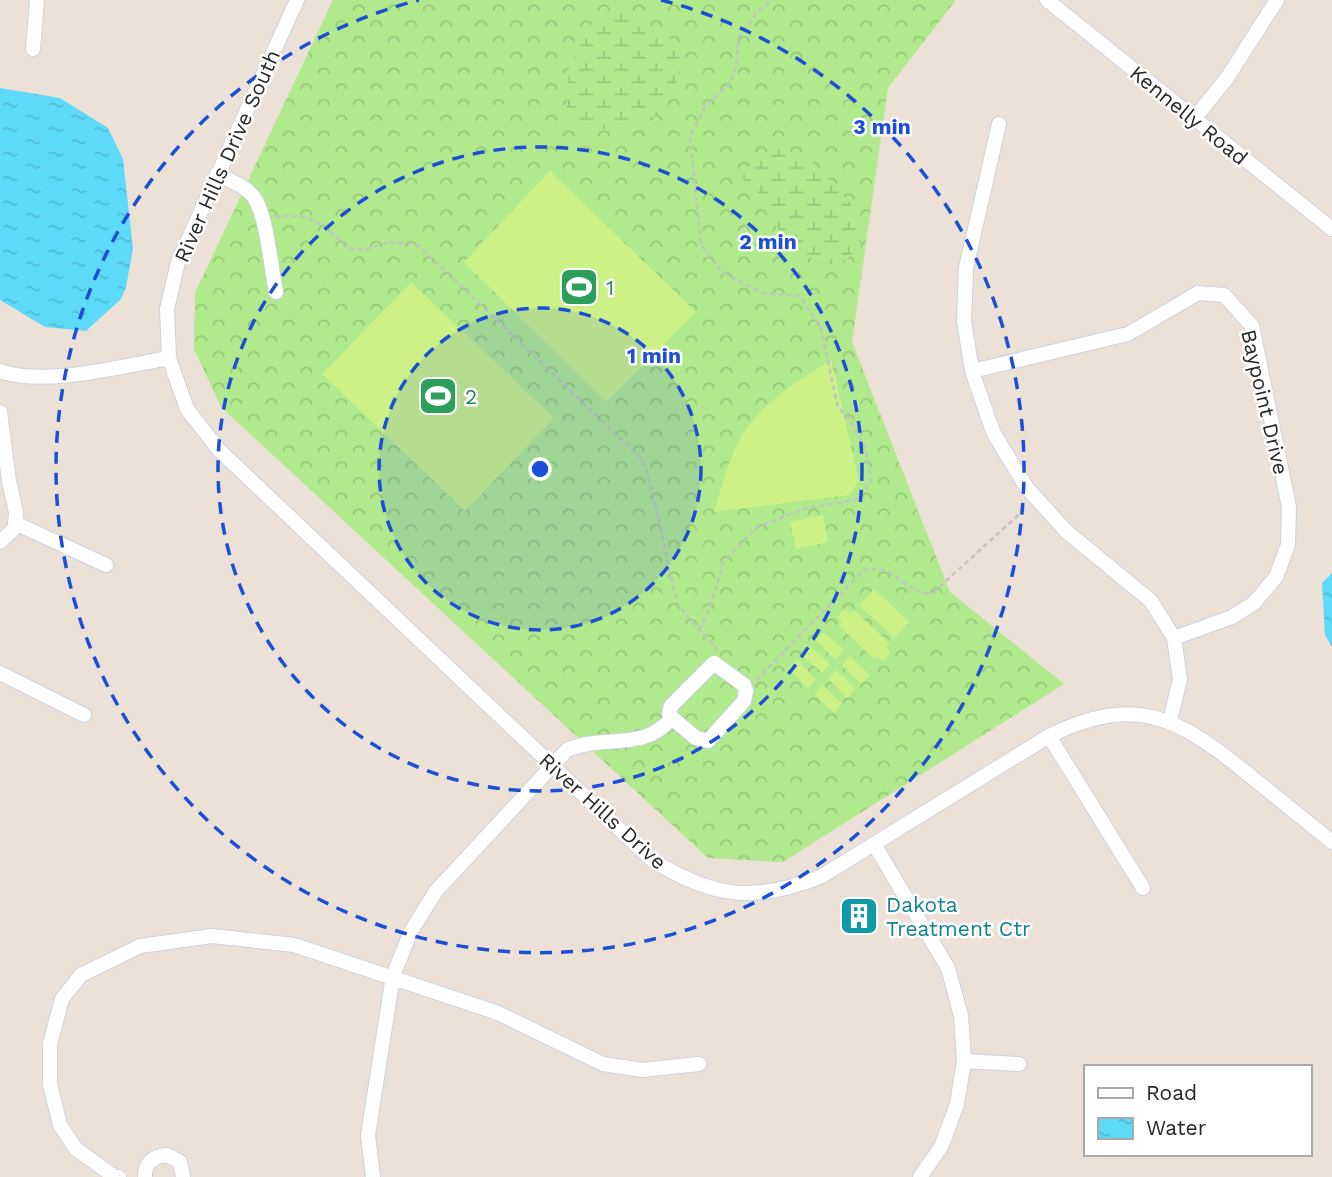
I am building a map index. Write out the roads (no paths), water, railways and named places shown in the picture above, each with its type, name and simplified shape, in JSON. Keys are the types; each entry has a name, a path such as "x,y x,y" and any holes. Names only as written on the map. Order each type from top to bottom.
{"street":[{"path":"33,50 37,0"},
{"name":"River Hills Drive South","path":"169,358 167,309 178,262 297,0"},
{"name":"Kennelly Road","path":"1047,0 1332,229"},
{"path":"1194,119 1227,78 1277,0"},
{"path":"999,124 966,268 964,321 972,371 993,432 1027,488 1067,532 1151,601 1174,638 1180,679 1170,721"},
{"path":"217,174 255,199 262,219 276,292"},
{"name":"Baypoint Drive","path":"972,371 1128,334 1198,293 1224,295 1252,326 1289,507 1288,545 1276,578 1254,603 1232,617 1174,638"},
{"path":"0,372 9,375 66,376 169,358"},
{"name":"River Hills Drive","path":"169,358 187,409 219,450 652,860 680,878 711,889 753,894 791,888 822,876 1049,736 1077,722 1108,715 1139,715 1170,721 1208,741 1331,840"},
{"path":"0,412 16,512 15,528 0,542"},
{"path":"15,523 106,565"},
{"path":"714,663 744,685 744,701 708,741 696,737 672,718 669,713 671,706 714,663"},
{"path":"0,673 84,716"},
{"path":"373,1177 368,1135 393,976 411,931 436,891 567,750 609,740 637,740 657,733 672,718"},
{"path":"1049,736 1143,888"},
{"path":"874,844 948,968 961,1016 964,1061 957,1104 941,1147 920,1177"},
{"path":"119,1177 76,1149 60,1125 50,1084 50,1044 62,999 81,975 140,946 212,936 294,945 498,1013 603,1064 642,1070 699,1064"},
{"path":"964,1061 1019,1064"},
{"path":"145,1177 152,1159 167,1155 180,1162 183,1177"}],"water":[{"path":"0,88 60,98 108,128 123,159 133,249 126,287 121,299 86,331 45,327 0,300"},
{"path":"1332,573 1332,647 1325,635 1322,583"}],"place":[{"name":"1","path":"579,287"},
{"name":"2","path":"438,396"},
{"name":"Dakota Treatment Ctr","path":"859,916"}]}
